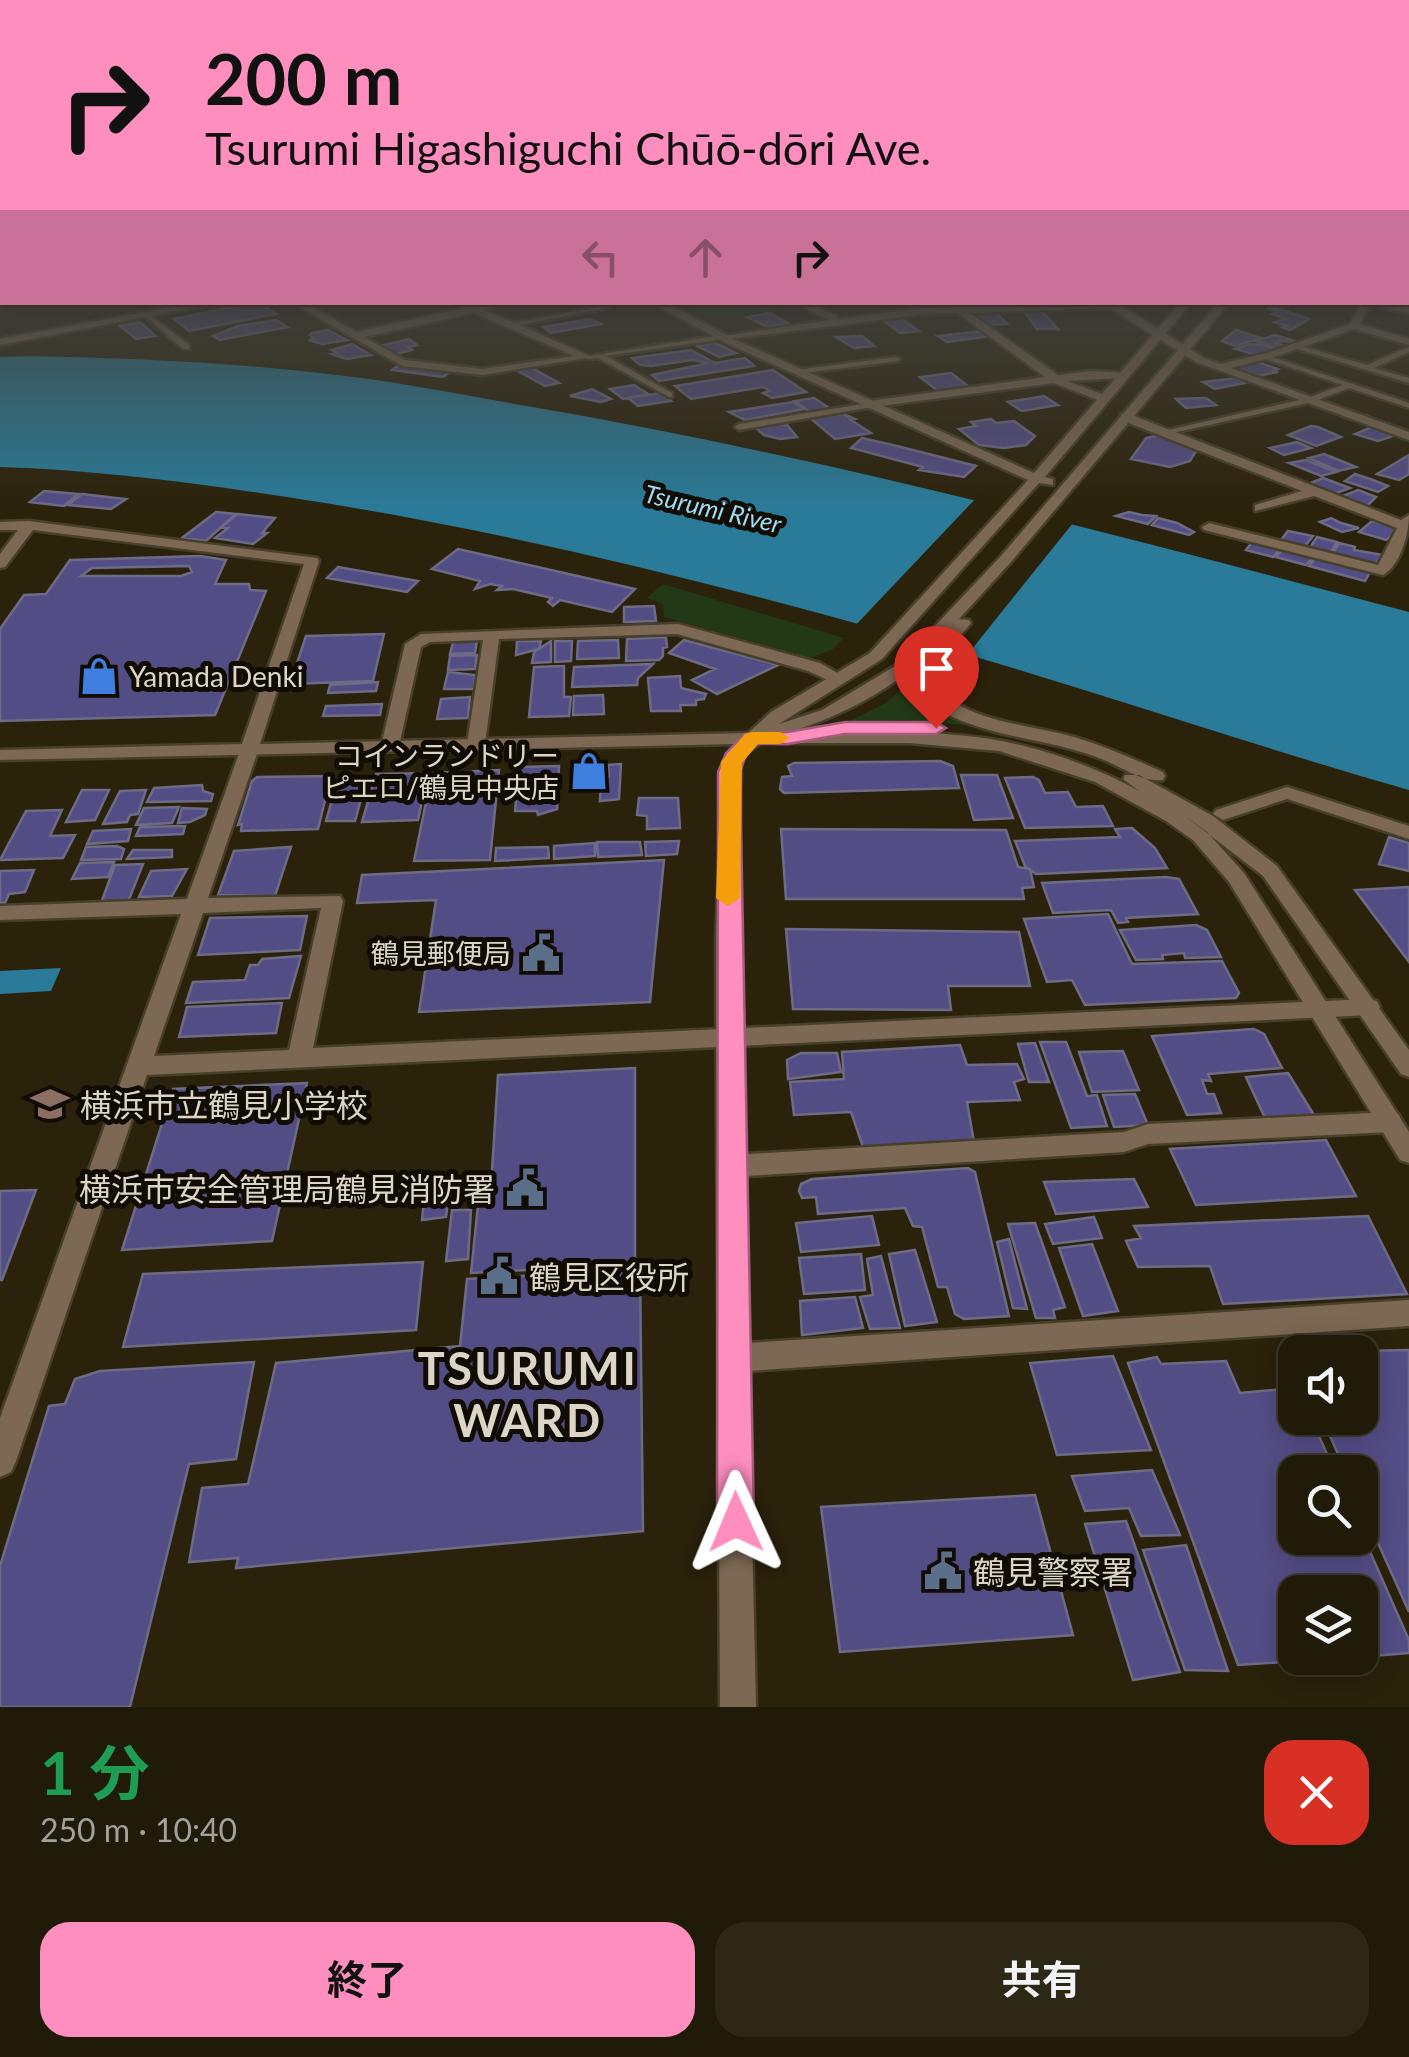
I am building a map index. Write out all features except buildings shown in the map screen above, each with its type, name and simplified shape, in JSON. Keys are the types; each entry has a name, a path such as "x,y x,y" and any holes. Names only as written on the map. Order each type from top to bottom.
{"street":[{"path":"381,351 402,362 478,372 593,356"},
{"path":"580,351 593,356"},
{"path":"751,351 1064,487"},
{"path":"1017,351 1076,390 1104,398 1119,393 1156,351 1185,352 1409,436"},
{"path":"738,1707 729,772 736,753 777,716 872,660 883,649 1145,351"},
{"path":"1218,367 1282,351"},
{"path":"752,738 828,714 923,659 989,592 1006,559 1064,487 1185,352"},
{"path":"869,405 1057,379 1123,374"},
{"path":"1036,478 1056,475 1089,438 1121,421 1170,432 1406,524 1383,571 1208,527"},
{"path":"1260,508 1315,491"},
{"path":"3,555 28,524"},
{"path":"0,526 28,524 312,561 0,1460"},
{"path":"390,746 414,644 428,637 678,629 814,666 838,678"},
{"path":"476,744 492,634"},
{"path":"923,659 926,687 951,709 1115,758 1155,775 1223,814 1256,844 1270,871 1409,1068"},
{"path":"788,738 845,728 902,726 973,732 1047,747 1110,769 1171,798 1228,836 1270,871"},
{"path":"0,755 752,738 909,738 1002,746 1071,766 1137,795 1200,836 1237,878 1409,1153"},
{"path":"1223,814 1288,793 1409,833"},
{"path":"0,913 333,901 299,1059"},
{"path":"136,1066 1369,1008"},
{"path":"730,1166 1124,1142 1148,1134 1390,1122"},
{"path":"733,1358 1409,1314"}],"lane":[{"path":"593,356 629,351"},
{"path":"1311,351 1409,381"},
{"path":"1367,368 1400,351"},
{"path":"593,356 669,394"},
{"path":"1266,356 1409,406"},
{"path":"796,372 896,358"},
{"path":"1170,432 1310,400 1349,385"},
{"path":"738,427 869,405"}],"green space":[{"path":"663,584 844,638 832,650 810,658 664,617 663,604 647,598"},
{"path":"907,684 937,710 977,726 906,720 848,722 886,703"}],"water":[{"name":"Tsurumi River","path":"0,357 212,363 345,376 638,426 970,499 1409,612 1409,790 969,655 802,608 549,546 257,492 110,474 0,467"},
{"path":"61,968 51,991 0,994 0,971"}],"pier":[{"path":"979,495 1077,518 964,659 852,629"}],"slow traffic":[{"path":"728,898 732,762 752,738 780,738"}],"place":[{"name":"Yamada Denki","path":"99,676"},
{"name":"コインランドリー ピエロ/鶴見中央店","path":"589,771"},
{"name":"鶴見郵便局","path":"541,953"},
{"name":"横浜市立鶴見小学校","path":"50,1104"},
{"name":"横浜市安全管理局鶴見消防署","path":"525,1188"},
{"name":"鶴見区役所","path":"499,1276"},
{"name":"鶴見警察署","path":"943,1571"}],"district":[{"name":"TSURUMI WARD","path":"528,1394"}],"route":[{"path":"736,1522 729,772 736,753 752,738 788,738 845,728 936,728"}]}
